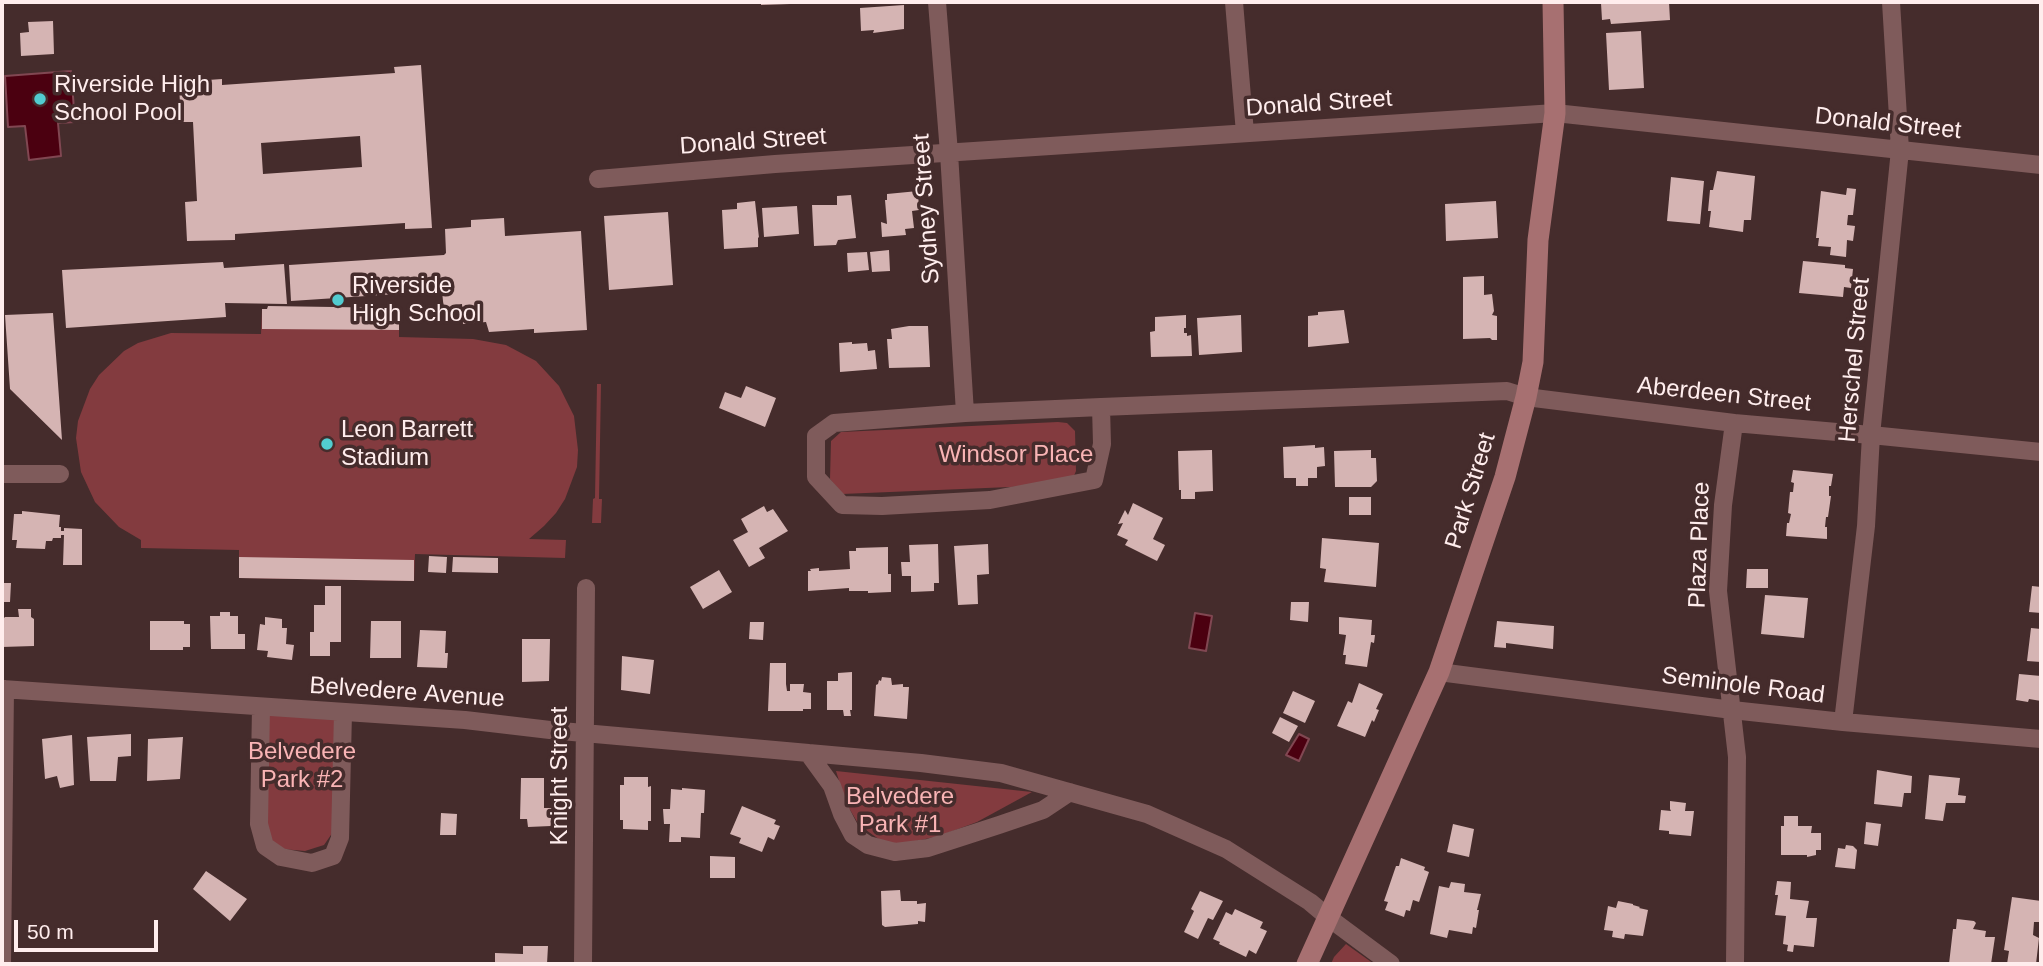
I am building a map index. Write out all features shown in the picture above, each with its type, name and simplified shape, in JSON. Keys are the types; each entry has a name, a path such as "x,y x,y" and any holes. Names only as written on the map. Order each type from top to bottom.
{"street":[{"name":"Sydney Street","path":"937,2 965,413"},
{"path":"1234,2 1245,133"},
{"name":"Park Street","path":"1307,964 1439,672 1505,477 1526,397 1533,362 1538,240 1555,113 1553,2"},
{"name":"Herschel Street","path":"1843,722 1866,526 1871,435 1900,150 1891,2"},
{"name":"Donald Street","path":"598,179 775,164 1555,113 2041,165"},
{"path":"1101,407 1102,444 1094,480 990,500 882,506 842,505 816,477 816,436 835,423 965,413 1101,407 1507,391 1526,397"},
{"name":"Aberdeen Street","path":"1526,397 1734,423 2041,452"},
{"name":"Plaza Place","path":"1732,710 1718,591 1723,505 1734,423"},
{"path":"2,474 60,474"},
{"name":"Knight Street","path":"583,964 586,588"},
{"name":"Seminole Road","path":"1439,672 1732,710 2041,739"},
{"path":"2,964 3,689"},
{"name":"Belvedere Avenue","path":"3,689 465,720 1001,773 1147,814 1226,849 1310,902 1391,964"},
{"path":"261,707 259,824 265,846 281,857 312,863 333,856 340,838 343,713"},
{"path":"1732,710 1737,757 1735,964"},
{"path":"808,753 832,786 853,835 868,845 895,852 928,848 1010,822 1043,810 1070,792"}],"green space":[{"name":"Leon Barrett Stadium","path":"399,308 399,337 473,339 506,345 536,361 559,386 574,416 577,467 565,499 556,513 529,539 566,540 565,558 415,554 414,581 239,578 239,550 141,548 141,540 119,527 95,502 81,472 76,438 78,421 90,389 99,375 124,351 138,343 171,333 261,334 262,309"},
{"path":"597,384 601,384 599,499 602,499 601,523 592,523 595,498"},
{"name":"Windsor Place","path":"1067,423 1075,431 1076,471 1073,478 1058,485 842,494 830,479 831,441 841,432"},
{"name":"Belvedere Park #2","path":"268,715 342,720 333,832 324,845 305,851 282,849 269,839 264,811"},
{"name":"Belvedere Park #1","path":"836,771 1032,792 977,822 939,836 898,845 880,840 859,825 846,803"},
{"path":"1346,944 1374,964 1331,964"}],"shaded area":[{"name":"Riverside High School Pool","path":"71,71 75,122 58,123 61,156 29,160 25,126 8,127 5,76"},
{"path":"1195,613 1212,616 1206,651 1189,648"},
{"path":"1299,734 1309,739 1299,761 1286,755"}],"building":[{"path":"761,2 790,2 790,4 761,5"},
{"path":"1669,2 1670,20 1611,24 1610,19 1602,20 1601,3"},
{"path":"904,5 904,29 873,33 874,30 861,31 860,8"},
{"path":"53,21 54,54 21,56 20,33 29,32 28,22"},
{"path":"1641,31 1644,88 1609,90 1606,33"},
{"name":"Riverside High School","path":"421,65 432,228 405,229 405,223 235,234 235,240 187,241 185,202 197,201 193,122 181,122 179,85 222,79 222,85 395,73 394,67","holes":["360,136 362,167 263,174 261,143"]},
{"path":"1717,171 1755,176 1751,220 1744,220 1743,232 1709,227 1710,190 1713,190"},
{"path":"1671,177 1704,181 1700,224 1667,221"},
{"path":"1847,188 1856,189 1853,215 1848,215 1847,225 1855,226 1853,241 1847,240 1846,257 1830,255 1831,247 1818,246 1819,238 1816,238 1821,191 1846,195"},
{"path":"918,191 919,210 912,211 914,228 905,229 906,235 882,237 881,222 887,224 887,194"},
{"path":"851,195 856,238 838,240 836,245 814,246 812,205 837,205 837,196"},
{"path":"755,201 758,247 724,249 722,210 737,209 737,203"},
{"path":"1496,201 1498,238 1446,241 1445,204"},
{"path":"797,206 799,234 764,237 762,208"},
{"path":"668,212 673,285 609,290 604,216"},
{"path":"504,218 505,236 581,231 587,330 489,332 486,322 463,324 462,304 452,305 452,311 444,311 442,291 291,301 289,265 444,255 445,229 471,227 471,220"},
{"path":"889,250 890,271 872,272 870,252"},
{"path":"867,252 869,270 848,272 847,253"},
{"path":"1803,261 1845,265 1845,268 1853,269 1851,288 1844,287 1843,297 1799,293"},
{"path":"223,262 224,268 284,264 287,304 225,303 226,317 66,328 62,270"},
{"path":"1484,276 1484,295 1492,294 1492,315 1497,316 1497,340 1463,339 1463,277"},
{"path":"268,306 399,308 399,330 262,329 262,309 267,309"},
{"path":"1344,310 1349,343 1308,347 1308,316 1318,315 1318,312"},
{"path":"53,313 62,440 10,389 5,315"},
{"path":"1186,315 1184,333 1191,335 1192,356 1151,357 1150,332 1155,331 1155,317"},
{"path":"1241,315 1242,352 1199,355 1197,318"},
{"path":"928,326 930,367 889,368 887,339 892,339 891,329"},
{"path":"839,343 867,343 868,351 875,350 877,369 840,372"},
{"path":"746,386 776,398 765,427 719,408 725,392 741,398"},
{"path":"1315,445 1315,448 1324,447 1325,466 1317,467 1317,478 1308,478 1308,486 1296,486 1296,478 1284,478 1283,447"},
{"path":"1212,450 1213,491 1195,492 1195,499 1181,499 1178,451"},
{"path":"1371,450 1371,458 1376,458 1377,481 1371,487 1335,487 1334,451"},
{"path":"1793,470 1833,474 1829,486 1831,496 1825,527 1827,539 1786,536 1791,514 1788,513 1790,492 1793,492"},
{"path":"1349,497 1371,497 1371,515 1349,515"},
{"path":"1133,503 1163,518 1153,539 1165,545 1157,561 1125,545 1128,540 1117,535 1123,523 1118,524 1125,510 1128,515"},
{"path":"764,506 767,512 773,509 788,531 759,548 765,558 749,567 733,540 748,532 741,519"},
{"path":"22,511 60,515 61,531 64,531 64,528 82,529 82,565 63,565 64,535 46,541 45,549 16,548 17,540 12,540 14,514 22,514"},
{"path":"1322,538 1379,543 1376,587 1324,582 1326,569 1320,568"},
{"path":"938,544 939,583 934,583 934,591 911,592 911,576 902,576 901,562 910,562 909,545"},
{"path":"988,544 989,574 977,575 978,604 958,605 954,546"},
{"path":"888,547 891,592 868,593 849,591 849,588 808,591 810,569 850,569 849,551 856,551 856,548"},
{"path":"429,556 447,557 446,573 428,572"},
{"path":"239,557 414,560 414,581 239,578"},
{"path":"453,557 498,558 498,573 452,572"},
{"path":"1747,569 1768,569 1768,588 1746,588"},
{"path":"719,570 732,592 703,609 690,587"},
{"path":"2,583 11,583 10,602 2,602"},
{"path":"325,586 341,586 341,642 330,642 330,656 310,656 310,632 314,632 314,605 325,605"},
{"path":"2032,586 2041,587 2041,613 2029,612"},
{"path":"1765,595 1808,598 1804,638 1761,634"},
{"path":"1291,602 1309,602 1308,622 1290,620"},
{"path":"18,609 31,609 31,617 34,619 34,646 2,647 2,620 5,617 19,617"},
{"path":"220,612 230,612 230,616 238,616 238,634 245,634 245,649 211,649 210,616 220,616"},
{"path":"265,617 282,619 282,628 287,628 286,644 294,645 292,660 267,657 268,651 257,650 260,624 265,625"},
{"path":"1339,617 1372,620 1371,635 1375,635 1374,643 1371,642 1367,667 1345,664 1346,655 1343,655 1346,635 1339,634"},
{"path":"150,621 184,621 184,624 190,624 190,647 183,647 183,650 150,650"},
{"path":"371,621 401,621 401,658 370,658"},
{"path":"1497,621 1554,626 1553,649 1506,643 1506,648 1494,647"},
{"path":"750,622 764,622 763,640 749,639"},
{"path":"2031,628 2041,629 2041,662 2027,661"},
{"path":"420,630 446,631 447,668 417,667"},
{"path":"522,639 550,639 549,681 522,682"},
{"path":"622,656 654,660 650,694 621,690"},
{"path":"770,663 786,663 787,691 790,691 790,684 804,684 803,692 811,693 811,709 768,711"},
{"path":"852,672 851,716 844,716 843,710 827,710 827,681 838,681 838,673"},
{"path":"2019,674 2041,676 2041,701 2016,700"},
{"path":"882,677 891,678 892,685 903,684 903,687 909,687 907,719 874,716 876,685"},
{"path":"1359,683 1383,694 1374,722 1372,720 1365,737 1337,726 1348,701 1352,703"},
{"path":"1293,691 1315,701 1305,723 1283,713"},
{"path":"1280,717 1298,726 1289,742 1272,733"},
{"path":"131,734 131,756 118,757 116,781 90,781 87,737"},
{"path":"72,735 74,785 60,788 57,776 45,779 42,739"},
{"path":"183,737 180,779 147,781 148,739"},
{"path":"1877,770 1912,776 1911,793 1904,793 1902,807 1874,804"},
{"path":"1929,775 1960,778 1958,795 1966,796 1965,803 1946,803 1943,821 1925,819"},
{"path":"624,777 648,777 648,787 651,786 651,821 648,821 648,830 623,829 623,820 620,820 620,785 624,785"},
{"path":"521,778 544,778 544,808 552,808 551,826 528,827 527,819 520,819"},
{"path":"671,789 705,790 700,838 681,837 681,842 669,842 670,824 664,824 663,809 670,809"},
{"path":"1670,801 1686,803 1685,811 1694,811 1691,836 1659,830 1661,810 1671,811"},
{"path":"742,806 776,820 774,824 780,826 774,840 768,837 762,852 739,843 741,838 730,834"},
{"path":"441,813 457,814 456,835 440,835"},
{"path":"1784,816 1798,816 1798,826 1812,826 1811,833 1821,833 1821,850 1816,850 1816,855 1781,855 1781,826 1784,826"},
{"path":"1866,822 1881,824 1878,846 1864,844"},
{"path":"1453,824 1474,829 1469,857 1447,852"},
{"path":"1846,845 1857,850 1855,869 1835,867 1838,848 1845,849"},
{"path":"710,856 735,857 735,878 710,878"},
{"path":"1401,858 1425,867 1424,870 1429,872 1419,902 1413,900 1410,911 1406,910 1404,917 1385,910 1388,902 1384,901"},
{"path":"206,871 247,899 230,921 193,889"},
{"path":"1777,881 1791,882 1790,899 1809,901 1806,918 1817,918 1814,947 1794,945 1793,952 1787,951 1788,945 1783,944 1786,916 1775,915"},
{"path":"1451,882 1465,884 1464,892 1481,894 1476,928 1473,927 1472,934 1449,930 1447,938 1430,934 1439,886 1449,888"},
{"path":"900,890 901,901 926,903 925,922 885,927 882,925 881,891"},
{"path":"1200,891 1223,901 1213,920 1208,918 1198,939 1184,932"},
{"path":"2012,897 2041,901 2041,922 2034,922 2033,935 2039,938 2036,964 2007,964 2009,951 2004,950"},
{"path":"1618,901 1648,910 1643,936 1625,934 1624,939 1612,937 1613,931 1604,930 1608,906 1616,908"},
{"path":"1235,909 1263,922 1260,928 1267,931 1256,954 1249,950 1246,957 1213,939 1226,912 1232,915"},
{"path":"1957,919 1974,921 1976,923 1973,929 1986,931 1985,937 1995,937 1991,964 1949,964 1953,929 1956,929"},
{"path":"523,946 548,946 547,964 495,964 495,953 523,954"}],"place":[{"name":"Riverside High School Pool","path":"40,99"},
{"name":"Riverside High School","path":"338,300"},
{"name":"Leon Barrett Stadium","path":"327,444"}]}
